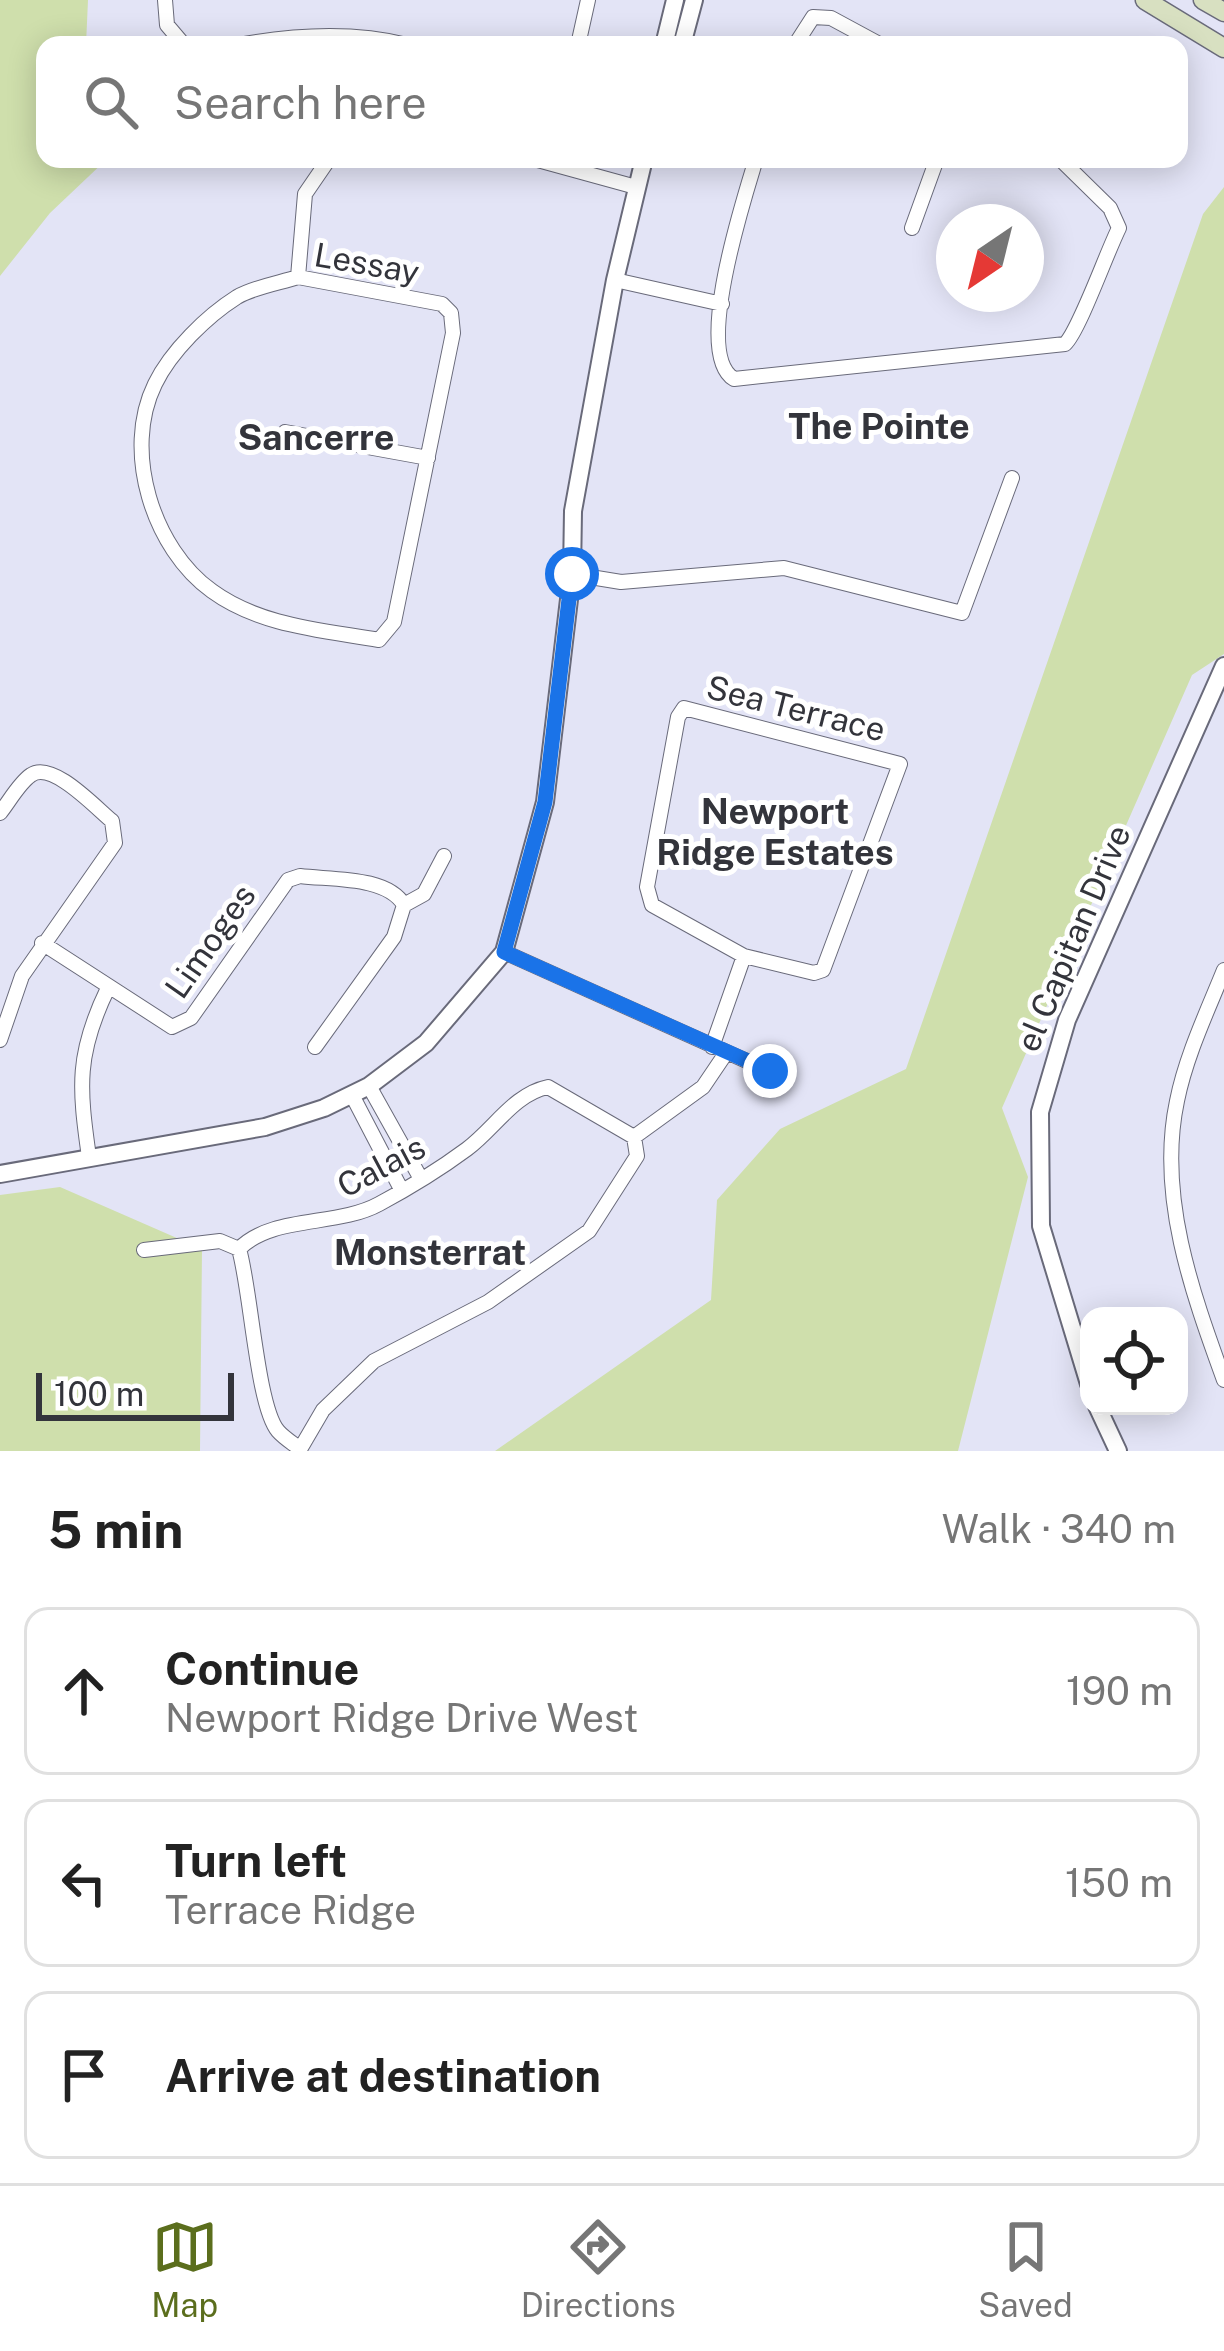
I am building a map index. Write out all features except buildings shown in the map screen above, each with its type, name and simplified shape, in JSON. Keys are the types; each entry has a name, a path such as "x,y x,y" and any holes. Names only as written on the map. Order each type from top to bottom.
{"main road":[{"path":"1145,0 1224,48"},
{"path":"1204,0 1224,12"}],"street":[{"path":"165,0 167,25 175,36"},
{"path":"580,36 588,0"},
{"path":"666,36 675,0"},
{"path":"684,36 694,0"},
{"path":"801,36 814,16 831,18 864,36"},
{"path":"298,277 305,194 323,168"},
{"path":"567,168 636,187"},
{"path":"0,1174 265,1127 361,1090 442,1028 504,952 545,802 572,574 573,511 615,280 641,168"},
{"path":"754,168 722,304 717,358 734,379 1065,344 1077,333 1084,299 1119,228 1110,208 1069,168"},
{"path":"912,228 934,168"},
{"name":"Lessay","path":"298,277 442,304 451,313 454,333 394,622 379,640 266,620 212,591 179,558 152,509 142,465 155,384 195,331 239,295 298,277"},
{"path":"615,280 722,304"},
{"path":"284,432 428,458"},
{"path":"572,574 621,582 784,568 962,613 1012,478"},
{"name":"el Capitan Drive","path":"1080,1354 1041,1226 1040,1112 1067,1020 1224,666"},
{"name":"Sea Terrace","path":"684,708 900,764 823,970 814,974 744,956 652,905 647,887 678,717 684,708"},
{"path":"0,813 30,775 53,774 112,820 115,843 22,976 0,1040"},
{"path":"315,1047 394,937 404,905 424,894 444,856"},
{"name":"Limoges","path":"109,988 172,1027 191,1018 288,880 300,876 382,887 397,894 404,905"},
{"path":"42,943 109,988 82,1054 79,1084 89,1157"},
{"path":"504,952 770,1071"},
{"path":"144,1250 220,1241 239,1249 250,1289 264,1397 276,1430 300,1450 323,1410 374,1361 488,1302 589,1232 637,1156 627,1132 703,1087 719,1050 744,956"},
{"path":"1224,970 1185,1070 1170,1157 1182,1244 1224,1380"},
{"name":"Calais","path":"239,1249 252,1235 349,1216 402,1191 482,1138 528,1091 548,1087 627,1132"},
{"path":"361,1090 421,1179"},
{"path":"361,1090 402,1191"},
{"path":"382,1150 399,1141"},
{"path":"1101,1415 1118,1451"}],"green space":[{"path":"0,0 88,0 86,36 36,36 36,168 98,168 50,213 0,276"},
{"path":"1224,187 1224,654 1192,675 1002,1108 1028,1177 958,1451 495,1451 711,1300 717,1200 780,1129 906,1069 1203,214"},
{"path":"60,1187 202,1249 200,1451 0,1451 0,1195"}],"district":[{"name":"The Pointe","path":"879,426"},
{"name":"Sancerre","path":"316,437"},
{"name":"Newport Ridge Estates","path":"775,832"},
{"name":"Monsterrat","path":"430,1252"}],"route":[{"path":"572,574 545,802 504,952 770,1071"}]}
